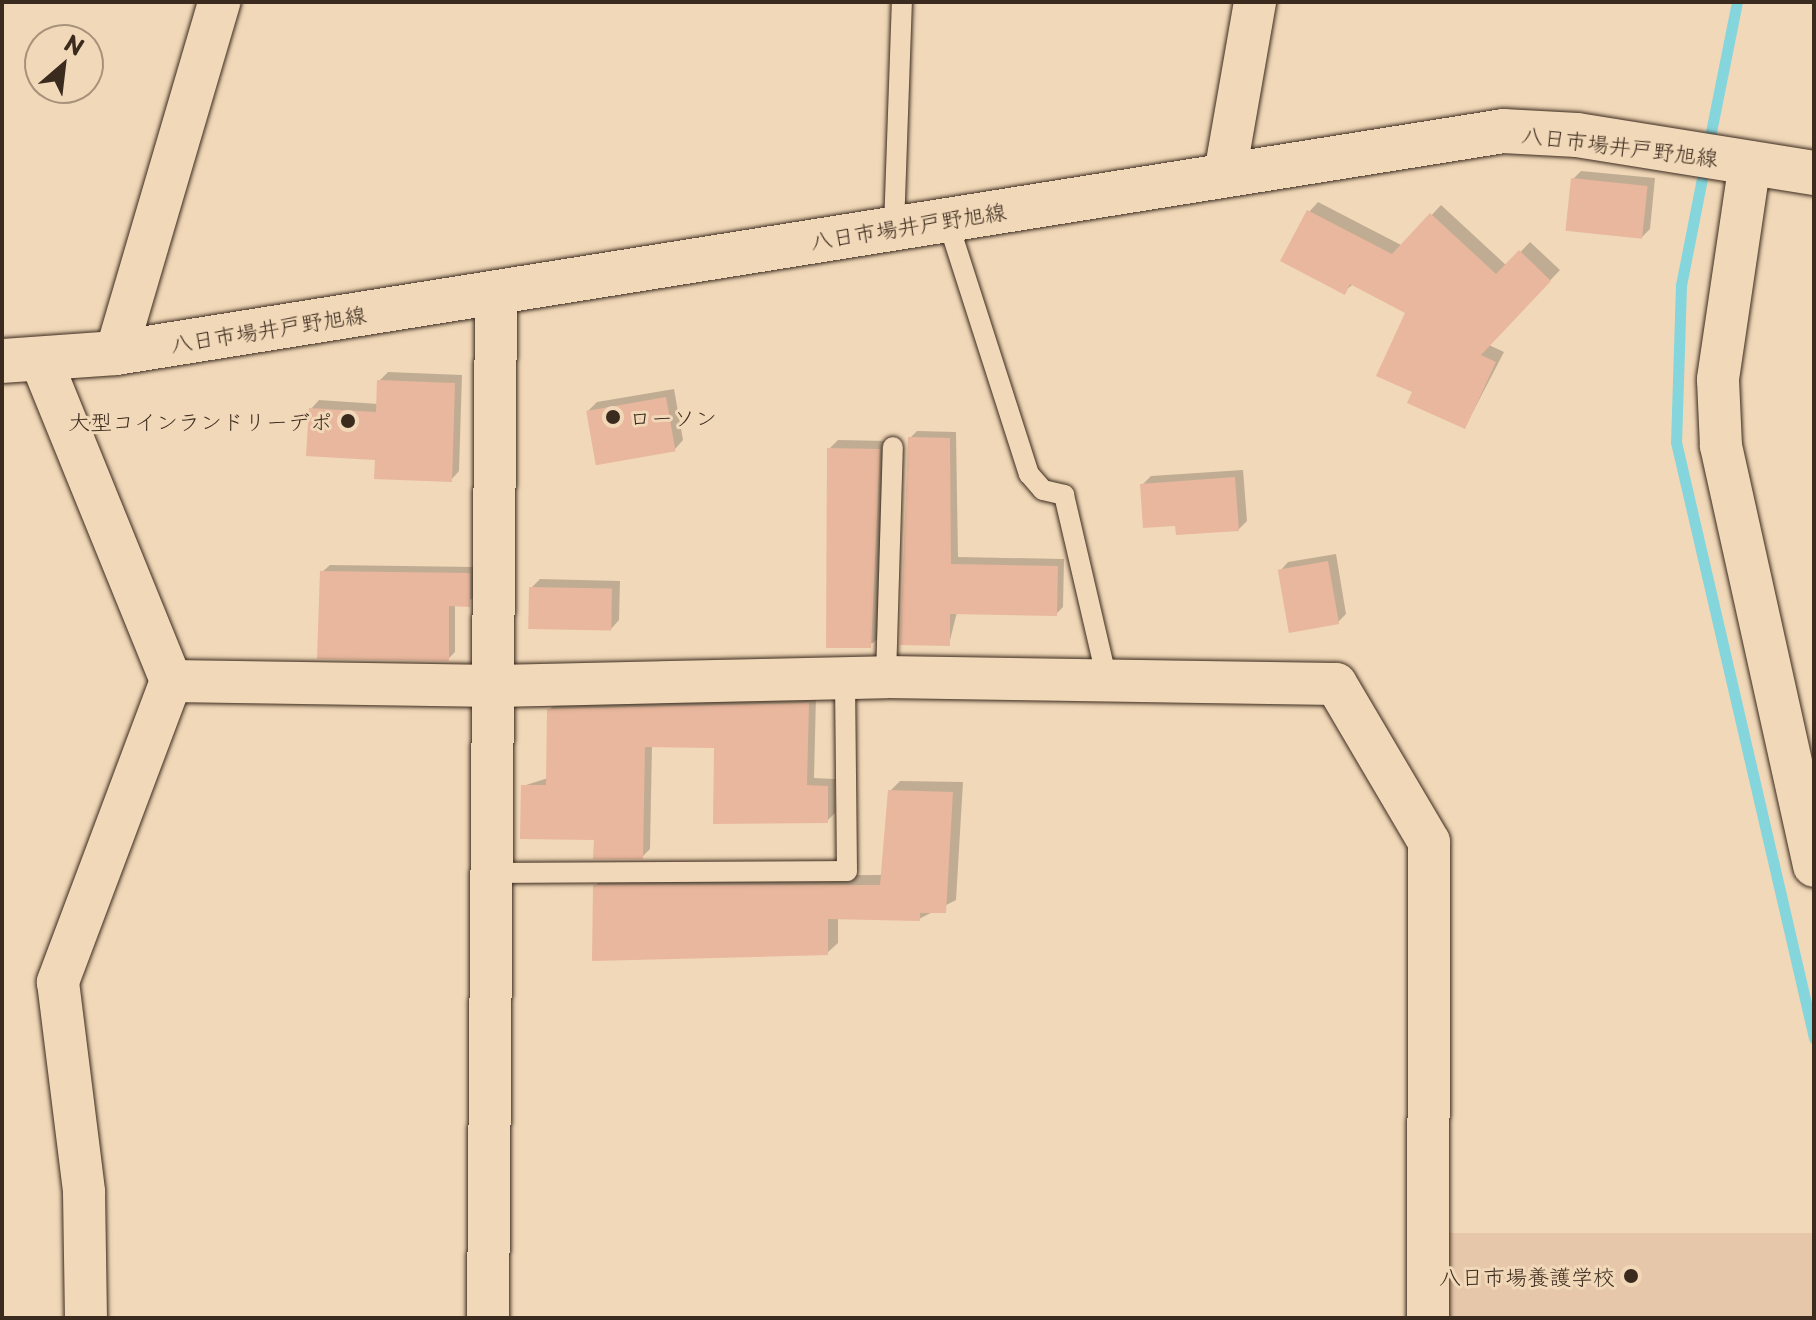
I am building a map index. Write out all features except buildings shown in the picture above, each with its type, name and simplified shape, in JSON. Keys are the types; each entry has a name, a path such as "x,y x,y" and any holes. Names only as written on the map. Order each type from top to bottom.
{"main road":[{"name":"八日市場井戸野旭線","path":"21,360 116,353 1503,131 1814,173"}],"street":[{"path":"116,353 219,2"},
{"path":"1225,174 1255,2"},
{"path":"1750,162 1718,380 1721,446 1814,866"},
{"path":"488,1318 496,873 496,292"},
{"path":"21,360 171,681 58,982 84,1192 86,1318"},
{"path":"171,681 497,686 865,677 1336,684 1429,842 1428,1318"}],"lane":[{"path":"894,228 902,2"},
{"path":"947,219 1029,474 1043,490 1064,495 1107,680"},
{"path":"496,873 847,871 865,677 893,447"}],"shaded area":[{"name":"八日市場養護学校","path":"1448,1233 1814,1233 1814,1318 1448,1318"}],"waterway":[{"path":"1708,147 1737,2"},
{"path":"1705,163 1681,285 1676,442 1814,1038"}],"place":[{"name":"ローソン","path":"613,417"},
{"name":"大型コインランドリーデポ","path":"348,421"},
{"name":"八日市場養護学校","path":"1631,1276"}]}
